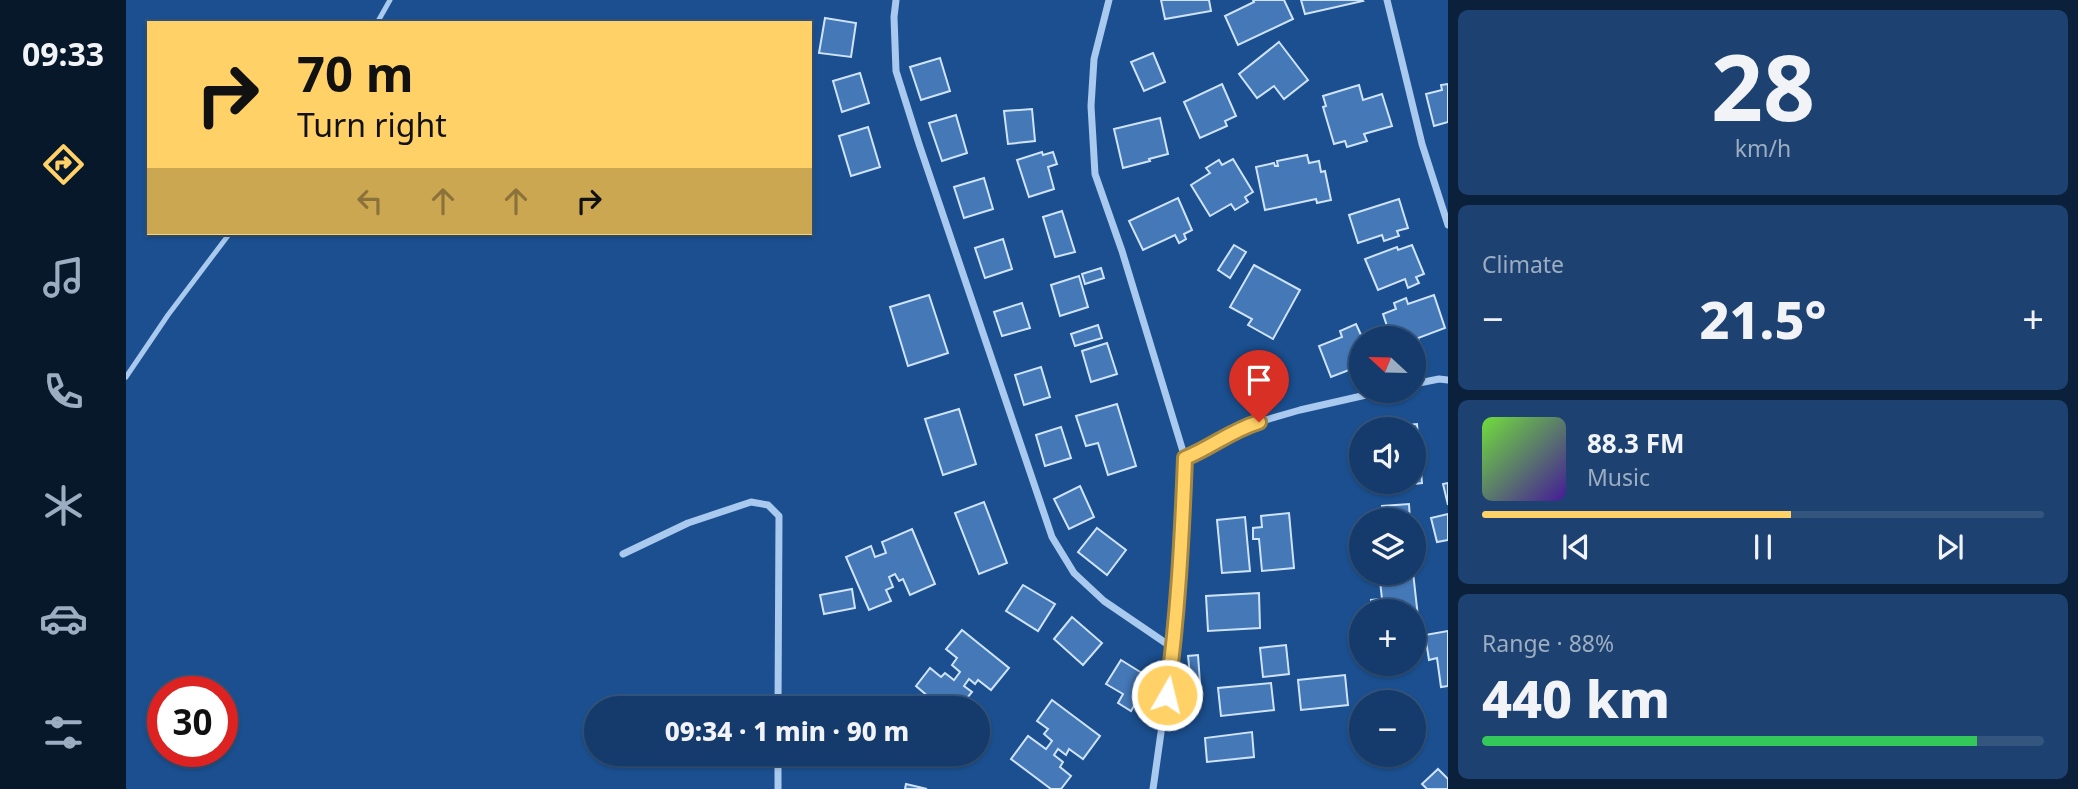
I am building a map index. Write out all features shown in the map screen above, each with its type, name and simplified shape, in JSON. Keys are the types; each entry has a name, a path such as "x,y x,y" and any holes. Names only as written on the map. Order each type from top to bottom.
{"street":[{"path":"896,0 896,71 1052,537 1074,573 1094,592 1173,648"},
{"path":"1108,0 1094,59 1091,106 1095,174 1122,251 1185,458 1182,541 1173,648 1153,789"},
{"path":"1387,0 1422,144 1448,225"},
{"path":"1426,382 1448,380"},
{"path":"1185,458 1238,428 1349,399"},
{"path":"623,554 688,523 751,502 768,505 779,516 778,696"},
{"path":"778,766 778,789"}],"lane":[{"path":"378,21 390,0"},
{"path":"126,377 168,315 228,235"}],"building":[{"path":"1161,0 1209,0 1211,11 1165,19"},
{"path":"1253,0 1284,0 1293,19 1238,45 1225,16 1254,2"},
{"path":"1301,0 1362,0 1363,1 1305,14"},
{"path":"825,18 856,23 851,57 819,53"},
{"path":"1279,42 1308,80 1284,99 1274,86 1257,98 1239,74"},
{"path":"1153,53 1165,82 1144,91 1131,62"},
{"path":"940,58 950,91 921,100 910,67"},
{"path":"860,73 869,103 842,112 833,81"},
{"path":"1222,84 1236,116 1225,121 1227,126 1200,138 1184,102"},
{"path":"1448,84 1448,122 1434,126 1426,94 1442,90 1441,85"},
{"path":"1359,85 1363,100 1382,94 1392,126 1364,134 1367,141 1347,147 1345,141 1334,144 1323,107 1326,106 1323,96"},
{"path":"1032,109 1035,141 1008,144 1004,111"},
{"path":"956,115 967,153 942,161 929,123"},
{"path":"1160,118 1168,154 1123,168 1114,129"},
{"path":"868,127 880,167 851,176 839,136"},
{"path":"1042,152 1043,155 1053,152 1057,164 1048,167 1054,189 1029,197 1017,160"},
{"path":"1307,155 1309,163 1319,161 1321,172 1325,171 1331,200 1317,203 1316,199 1265,210 1256,167 1274,163 1278,166 1277,161"},
{"path":"1233,159 1253,192 1245,197 1248,202 1235,210 1231,204 1210,216 1191,185 1210,173 1206,168 1219,160 1222,165"},
{"path":"984,178 993,209 964,218 954,187"},
{"path":"1178,198 1192,230 1184,234 1186,239 1179,243 1175,235 1143,250 1129,221"},
{"path":"1399,199 1408,228 1397,231 1399,236 1384,241 1382,235 1358,243 1349,215"},
{"path":"1062,211 1075,252 1055,257 1043,217"},
{"path":"1003,239 1012,269 985,278 975,248"},
{"path":"1234,245 1246,252 1230,278 1218,270"},
{"path":"1412,245 1424,274 1416,277 1419,283 1408,288 1405,279 1378,290 1365,259 1397,247 1398,250"},
{"path":"1254,265 1300,290 1273,339 1248,325 1252,319 1230,307"},
{"path":"1101,268 1104,278 1085,284 1082,274"},
{"path":"1079,276 1088,307 1060,316 1051,285"},
{"path":"929,295 948,353 908,366 890,307"},
{"path":"1434,295 1445,328 1426,335 1426,326 1387,326 1383,314 1396,309 1394,303 1406,298 1408,304"},
{"path":"1022,303 1030,328 1002,336 994,312"},
{"path":"1098,325 1102,338 1075,346 1071,334"},
{"path":"1349,327 1349,370 1331,377 1319,346 1342,337 1340,331"},
{"path":"1107,343 1117,374 1091,382 1082,351"},
{"path":"1041,367 1050,397 1024,405 1015,375"},
{"path":"1117,404 1136,466 1108,475 1098,443 1086,446 1076,416"},
{"path":"959,409 976,464 943,475 925,419"},
{"path":"1061,427 1071,458 1045,466 1036,435"},
{"path":"1448,483 1448,505 1443,484"},
{"path":"1080,486 1094,517 1069,529 1054,499"},
{"path":"984,502 1007,563 979,574 955,513"},
{"path":"1409,504 1409,508 1382,508"},
{"path":"1289,513 1294,568 1262,571 1259,539 1253,539 1253,528 1262,527 1261,516"},
{"path":"1448,514 1448,540 1437,542 1431,518"},
{"path":"1245,517 1250,571 1222,573 1217,520"},
{"path":"1097,528 1126,550 1107,575 1078,552"},
{"path":"912,529 935,584 910,595 903,579 899,581 895,574 889,577 893,587 886,590 891,601 869,610 846,557 871,546 875,557 886,553 882,542"},
{"path":"1023,585 1055,604 1038,631 1006,611"},
{"path":"1380,585 1414,585 1416,599 1382,599"},
{"path":"852,589 855,608 824,614 820,595"},
{"path":"1259,593 1260,628 1208,631 1206,596"},
{"path":"1072,617 1102,643 1083,665 1054,639"},
{"path":"962,630 1009,668 991,690 978,680 975,684 969,679 964,686 972,692 969,696 928,696 916,686 930,668 941,677 945,673 954,680 960,672 952,665 957,658 946,649"},
{"path":"1448,631 1448,686 1441,687 1437,658 1429,660 1426,635"},
{"path":"1286,645 1289,674 1263,677 1260,648"},
{"path":"1198,655 1200,683 1191,684 1188,656"},
{"path":"1121,660 1150,678 1131,711 1118,703 1123,694 1106,684"},
{"path":"1345,675 1348,705 1301,710 1298,680"},
{"path":"1271,683 1274,710 1221,716 1218,688"},
{"path":"1052,700 1100,736 1083,759 1069,749 1066,755 1058,749 1054,755 1063,762 1060,767 1071,776 1061,789 1051,789 1011,759 1028,736 1046,749 1052,741 1044,734 1048,729 1037,721"},
{"path":"1252,732 1254,757 1207,762 1205,738"},
{"path":"1438,769 1448,779 1448,789 1427,789 1422,784"},
{"path":"906,784 927,789 905,789"}],"route":[{"path":"1167,695 1182,541 1185,458 1238,428 1259,422"}]}
